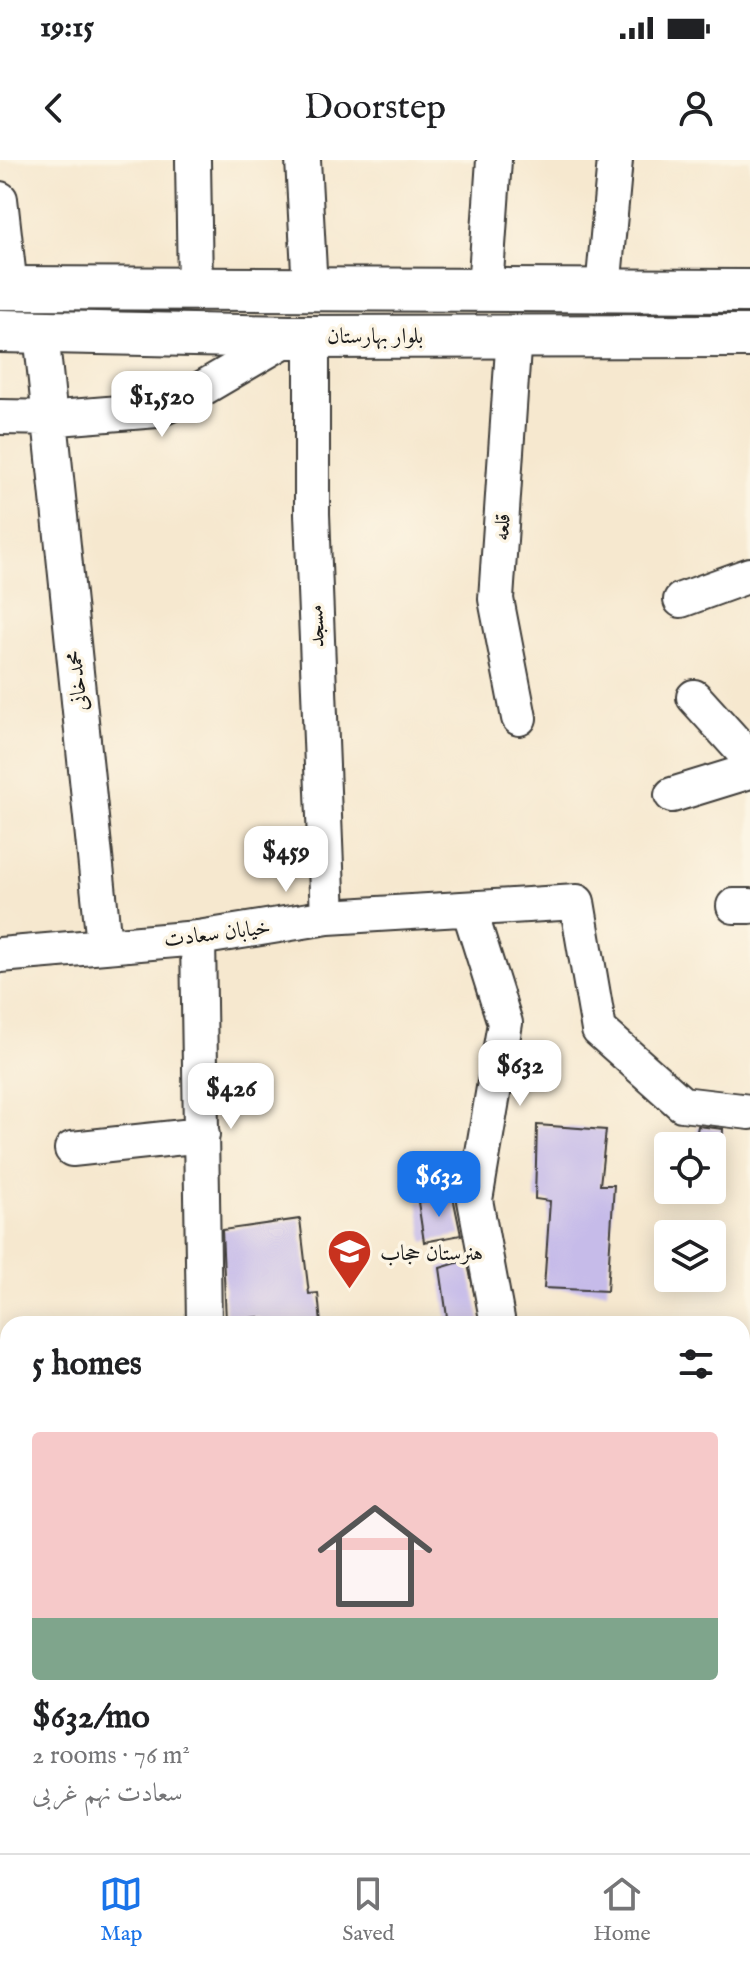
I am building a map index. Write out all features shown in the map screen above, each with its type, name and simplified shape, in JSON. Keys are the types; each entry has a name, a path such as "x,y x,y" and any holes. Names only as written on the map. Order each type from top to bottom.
{"main road":[{"name":"بلوار بهارستان","path":"5,288 750,291"},
{"name":"بلوار بهارستان","path":"0,331 301,336 750,336"}],"street":[{"path":"193,160 195,288"},
{"path":"303,160 310,289"},
{"path":"485,289 494,160"},
{"path":"603,290 615,160"},
{"path":"0,200 5,288"},
{"name":"محمدخانی","path":"41,332 104,944"},
{"name":"قلعه","path":"514,334 496,599 519,718"},
{"path":"0,417 157,410 301,336"},
{"name":"مسجد","path":"301,336 312,514 328,917"},
{"path":"681,600 750,575"},
{"path":"694,697 750,759"},
{"path":"672,795 750,771"},
{"name":"خیابان سعادت","path":"0,955 198,938 328,917 577,902 599,1030 682,1104 750,1112"},
{"path":"469,909 505,1023 475,1200 497,1316"},
{"path":"198,938 204,1316"},
{"path":"72,1149 202,1135"}],"building":[{"path":"537,1125 606,1130 600,1185 614,1185 607,1291 544,1288 550,1201 535,1199"},
{"path":"698,1126 723,1129 723,1132 697,1132"},
{"path":"453,1197 461,1235 424,1242 418,1202"},
{"path":"300,1219 309,1294 318,1293 320,1316 226,1316 222,1230"},
{"path":"467,1260 479,1316 447,1316 440,1268"}],"place":[{"name":"هنرستان حجاب","path":"349,1291"}]}
